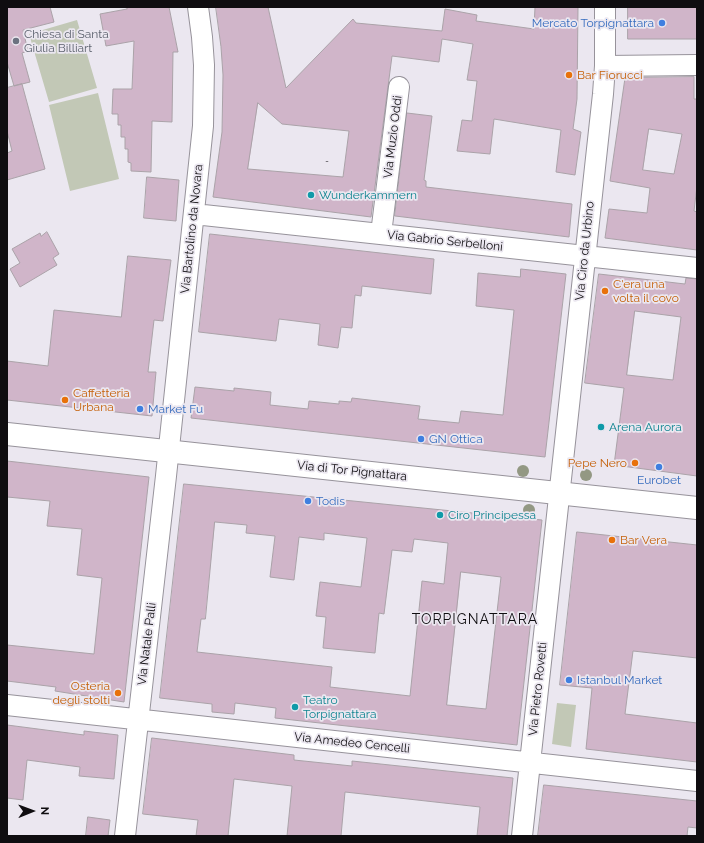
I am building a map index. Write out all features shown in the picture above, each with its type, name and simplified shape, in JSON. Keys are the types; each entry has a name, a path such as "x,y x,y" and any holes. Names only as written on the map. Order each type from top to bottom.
{"main road":[{"name":"Via di Tor Pignattara","path":"7,434 697,508"}],"street":[{"name":"Via Bartolino da Novara","path":"169,452 194,214 204,98 202,37 198,7"},
{"name":"Via Ciro da Urbino","path":"559,494 605,66 604,7"},
{"path":"605,66 697,65"},
{"name":"Via Muzio Oddi","path":"381,234 399,87"},
{"name":"Via Gabrio Serbelloni","path":"194,214 697,268"},
{"name":"Via Natale Palli","path":"125,836 169,452"},
{"name":"Via Pietro Rovetti","path":"522,836 559,494"},
{"name":"Via Amedeo Cencelli","path":"7,705 697,781"}],"green space":[{"path":"77,20 97,88 49,102 29,34"},
{"path":"98,93 119,179 70,191 49,105"},
{"path":"557,703 576,705 571,747 552,744"}],"building":[{"name":"Chiesa di Santa Giulia Billiart","path":"7,7 50,7 54,22 23,30 28,51 22,53 30,82 14,86 7,62"},
{"path":"126,7 169,7 178,52 173,52 172,122 152,121 151,172 131,171 131,163 128,162 128,149 125,149 125,137 121,137 121,125 118,125 118,114 112,114 113,89 132,89 134,41 106,46 100,14 127,9"},
{"path":"216,7 268,7 286,88 353,19 356,23 442,31 445,9 477,15 476,21 534,29 535,7 578,7 577,99 573,129 581,132 575,175 556,172 561,130 494,119 490,154 457,151 462,120 472,121 477,81 467,80 473,44 442,39 439,62 392,56 371,217 213,197 222,132 223,75","holes":["258,103 282,124 349,131 343,177 248,169"]},
{"name":"Mercato Torpignattara","path":"628,7 697,7 697,39 628,39"},
{"path":"694,77 694,99 697,99 697,186 694,211 697,212 697,250 605,238 609,209 647,213 650,188 610,181 625,78","holes":["649,129 682,134 674,174 643,170"]},
{"path":"22,84 45,169 7,180 7,153 12,151 7,131 7,88"},
{"path":"407,113 432,116 424,180 426,181 426,187 572,204 569,237 395,216"},
{"path":"147,177 179,180 176,221 144,218"},
{"path":"47,232 59,254 53,258 57,265 20,287 10,269 20,263 12,249 40,233 41,236"},
{"path":"210,234 434,259 431,294 362,286 361,296 355,295 352,328 341,327 338,348 318,345 320,324 279,319 276,341 199,332"},
{"path":"128,256 171,260 163,321 154,320 148,372 156,372 152,416 7,400 7,361 48,366 54,310 121,317"},
{"path":"521,269 566,274 545,457 191,418 195,387 234,391 234,388 271,392 270,405 308,409 309,401 339,404 339,401 351,402 352,398 420,406 418,419 459,423 461,411 503,415 514,310 476,306 478,273 520,277"},
{"path":"599,274 685,284 686,278 697,279 697,476 614,465 624,388 585,383","holes":["635,311 681,317 673,380 627,375"]},
{"path":"7,461 149,477 124,702 55,691 56,687 7,681 7,645 94,654 102,578 77,575 82,529 47,526 50,501 7,497"},
{"path":"184,484 542,520 517,745 275,718 276,708 235,703 234,714 212,712 212,704 160,698","holes":["215,522 247,525 246,533 275,536 270,577 294,580 299,537 324,540 324,533 367,538 361,587 320,582 316,616 326,617 323,648 375,653 379,613 384,614 392,550 412,552 414,539 448,543 444,584 422,581 410,696 330,687 332,667 197,652 201,619 205,619","461,572 501,577 486,709 447,705"]},
{"path":"577,532 697,545 697,658 633,651 625,714 697,723 697,762 586,749 592,688 560,685"},
{"path":"7,725 84,735 84,731 118,735 114,779 79,776 80,767 27,760 23,800 7,798"},
{"path":"152,738 294,755 294,760 352,766 352,761 513,778 507,836 477,836 480,807 345,792 341,836 287,836 292,786 234,779 228,836 196,836 198,820 143,814"},
{"path":"544,785 697,801 697,828 688,827 687,836 538,836"},
{"path":"88,817 110,820 108,836 86,836"}],"place":[{"name":"Mercato Torpignattara","path":"662,23"},
{"name":"Chiesa di Santa Giulia Billiart","path":"16,41"},
{"name":"Bar Fiorucci","path":"569,75"},
{"name":"Wunderkammern","path":"311,195"},
{"name":"C'era una volta il covo","path":"605,291"},
{"name":"Caffetteria Urbana","path":"65,400"},
{"name":"Market Fu","path":"140,409"},
{"name":"Arena Aurora","path":"601,427"},
{"name":"GN Ottica","path":"421,439"},
{"name":"Pepe Nero","path":"635,463"},
{"name":"Eurobet","path":"659,467"},
{"name":"Todis","path":"308,501"},
{"name":"Ciro Principessa","path":"440,515"},
{"name":"Bar Vera","path":"612,540"},
{"name":"Istanbul Market","path":"569,680"},
{"name":"Osteria degli stolti","path":"118,693"},
{"name":"Teatro Torpignattara","path":"295,707"}],"district":[{"name":"TORPIGNATTARA","path":"475,620"}]}
